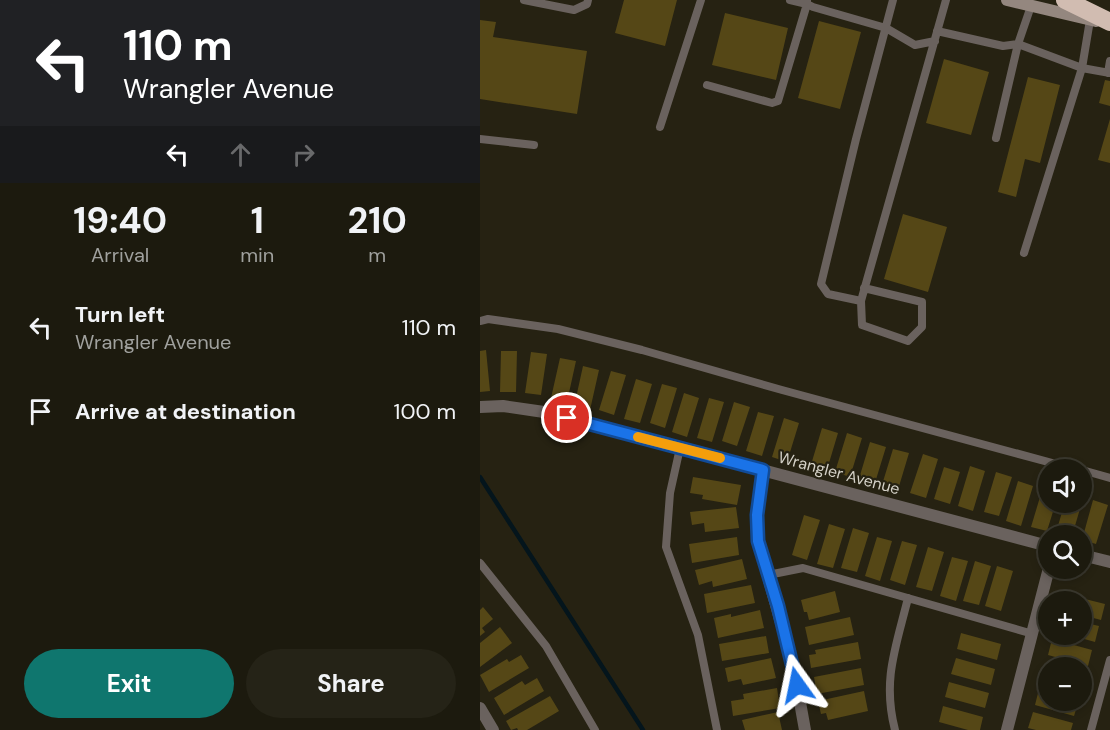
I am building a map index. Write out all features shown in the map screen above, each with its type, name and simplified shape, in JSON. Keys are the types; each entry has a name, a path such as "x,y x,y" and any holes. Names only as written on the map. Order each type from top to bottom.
{"highway":[{"path":"1065,0 1110,23"}],"main road":[{"path":"1007,0 1110,23"}],"street":[{"name":"Wrangler Avenue","path":"480,407 503,406 544,412 1038,543"},
{"path":"763,470 757,515 758,541 794,669 805,730"},
{"path":"1092,558 1110,562"},
{"path":"1006,730 1046,579"},
{"path":"480,708 493,730"}],"lane":[{"path":"524,0 574,10 587,4 588,0"},
{"path":"660,127 701,0"},
{"path":"790,0 807,2 813,8 886,28 915,45 935,41"},
{"path":"861,302 828,294 821,284 856,138 893,0"},
{"path":"864,288 922,302 922,327 908,341 862,325 861,302 864,288 946,0"},
{"path":"707,85 772,103 778,100 807,2"},
{"path":"996,138 1018,44 1031,6"},
{"path":"1024,254 1082,68 1090,20"},
{"path":"938,31 1003,46 1018,44 1082,68 1109,73 1110,61"},
{"path":"480,139 534,145"},
{"path":"480,321 488,319 568,332 1039,459"},
{"path":"680,448 670,493 666,547 698,635 717,730"},
{"path":"1092,473 1110,478"},
{"path":"480,563 546,646 595,730"},
{"path":"768,575 803,568 1033,634"},
{"path":"895,730 890,710 890,669 908,598"},
{"path":"1091,730 1110,660"}],"building":[{"path":"624,0 677,0 665,46 615,33"},
{"path":"725,13 788,28 776,80 712,65"},
{"path":"480,20 496,22 493,37 587,51 577,114 480,99"},
{"path":"819,21 861,32 840,109 798,98"},
{"path":"944,59 989,72 971,135 926,123"},
{"path":"1028,77 1060,85 1040,163 1025,159 1016,197 998,192"},
{"path":"1105,80 1110,81 1110,106 1099,103"},
{"path":"1110,119 1110,163 1098,160"},
{"path":"903,214 947,227 928,292 884,279"},
{"path":"486,350 490,391 480,392 480,351"},
{"path":"501,351 517,351 516,392 500,392"},
{"path":"531,352 547,354 541,395 525,393"},
{"path":"560,358 576,361 567,402 551,398"},
{"path":"583,366 599,370 590,410 574,407"},
{"path":"611,371 626,375 614,415 599,410"},
{"path":"636,379 652,384 640,423 624,419"},
{"path":"662,384 677,388 665,428 650,423"},
{"path":"684,393 699,398 687,437 672,432"},
{"path":"709,398 724,402 712,442 697,438"},
{"path":"734,402 750,407 737,446 722,441"},
{"path":"758,412 774,416 762,456 746,451"},
{"path":"784,418 799,423 787,462 772,457"},
{"path":"822,428 838,433 826,473 810,468"},
{"path":"847,433 862,438 850,477 835,472"},
{"path":"870,442 886,447 874,486 858,482"},
{"path":"893,449 909,453 897,493 881,488"},
{"path":"923,454 938,459 926,498 910,493"},
{"path":"970,466 985,471 973,511 958,506"},
{"path":"944,467 960,472 950,504 934,499"},
{"path":"996,472 1012,477 999,516 984,512"},
{"path":"693,477 741,485 737,505 702,499 703,495 690,493"},
{"path":"1018,481 1033,486 1021,526 1006,521"},
{"path":"1093,500 1108,505 1096,544 1092,543 1092,525 1086,525 1089,513 1092,513"},
{"path":"1038,504 1038,513 1053,513 1049,525 1038,525 1038,529 1031,527"},
{"path":"736,507 739,528 705,532 704,523 692,525 690,512"},
{"path":"1062,513 1079,513 1075,525 1058,525"},
{"path":"804,515 820,520 807,560 792,555"},
{"path":"829,524 845,529 833,568 817,564"},
{"path":"853,528 869,533 857,572 841,568"},
{"path":"737,537 739,555 692,563 689,544"},
{"path":"877,537 892,541 880,581 865,576"},
{"path":"902,541 917,545 905,585 890,580"},
{"path":"928,547 944,552 932,591 916,587"},
{"path":"952,557 968,561 956,601 940,596"},
{"path":"742,559 747,579 713,587 712,581 699,585 695,570"},
{"path":"975,561 991,566 979,605 963,601"},
{"path":"997,566 1013,571 1001,611 985,606"},
{"path":"751,585 755,603 707,613 704,594"},
{"path":"835,591 840,612 809,620 801,600"},
{"path":"1092,601 1105,604 1101,620 1092,618"},
{"path":"483,607 493,619 482,628 485,632 480,636 480,610"},
{"path":"760,610 764,628 718,638 714,618 731,614 731,617"},
{"path":"850,617 854,635 809,645 805,627"},
{"path":"1092,624 1099,626 1095,642 1092,641"},
{"path":"500,627 512,643 480,667 480,643"},
{"path":"961,633 1001,644 997,660 957,649"},
{"path":"766,636 769,653 722,661 719,644"},
{"path":"858,642 861,659 811,668 809,655 816,654 815,650"},
{"path":"1050,645 1074,645 1092,650 1090,657 1048,655"},
{"path":"521,655 529,668 489,692 480,675 507,659 509,662"},
{"path":"771,658 776,678 743,685 741,679 728,682 725,668"},
{"path":"956,658 995,669 991,685 951,674"},
{"path":"861,668 864,685 817,694 814,677"},
{"path":"537,678 544,691 504,715 494,698 522,681 525,685"},
{"path":"949,682 989,693 985,708 945,697"},
{"path":"777,688 780,708 733,716 731,701 744,699 743,694"},
{"path":"864,691 868,711 828,720 826,713 821,714 818,701"},
{"path":"550,696 559,711 527,730 517,728 511,730 506,721"},
{"path":"943,706 983,717 980,730 968,730 939,722"},
{"path":"1056,711 1076,711 1074,716"},
{"path":"778,712 782,730 745,730 742,720"},
{"path":"1033,712 1073,723 1071,730 1028,728"}],"waterway":[{"path":"480,477 643,730"}],"slow traffic":[{"path":"638,437 720,458"}],"route":[{"path":"567,418 763,470 757,515 758,541 778,606 797,685"}]}
